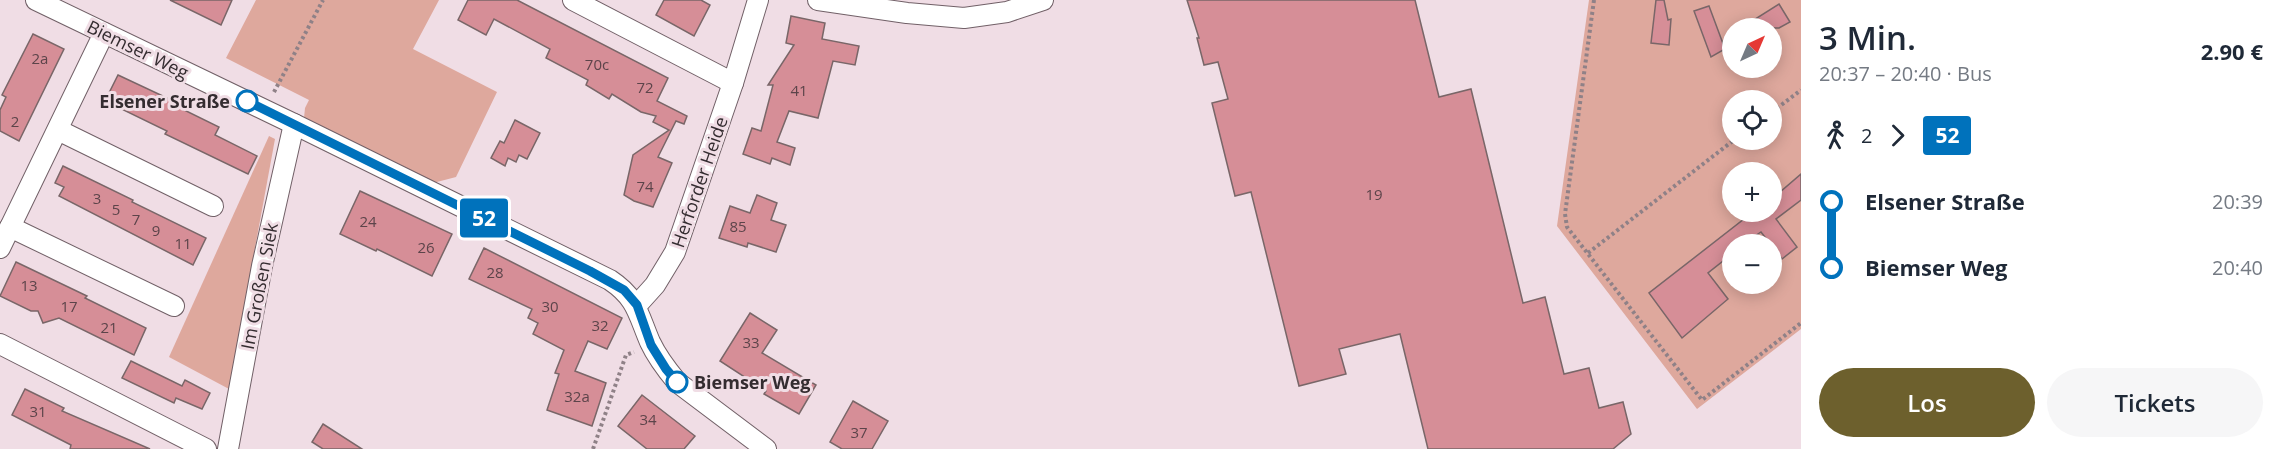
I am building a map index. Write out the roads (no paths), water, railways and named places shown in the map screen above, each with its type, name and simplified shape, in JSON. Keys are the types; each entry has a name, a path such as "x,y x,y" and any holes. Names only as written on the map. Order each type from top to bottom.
{"street":[{"name":"Biemser Weg","path":"36,0 610,280 624,290 637,305 651,345 677,382 766,449"},
{"path":"573,0 733,83"},
{"name":"Herforder Heide","path":"637,305 655,285 675,252 733,83 758,0"},
{"path":"818,0 907,13 964,18 1007,12 1043,0"},
{"path":"0,248 104,33"},
{"name":"Im Großen Siek","path":"228,449 262,266 294,124"},
{"path":"58,130 213,206"},
{"path":"10,227 174,306"},
{"path":"0,344 206,449"}],"place":[{"name":"Elsener Straße","path":"247,101"},
{"name":"Biemser Weg","path":"677,382"}]}
